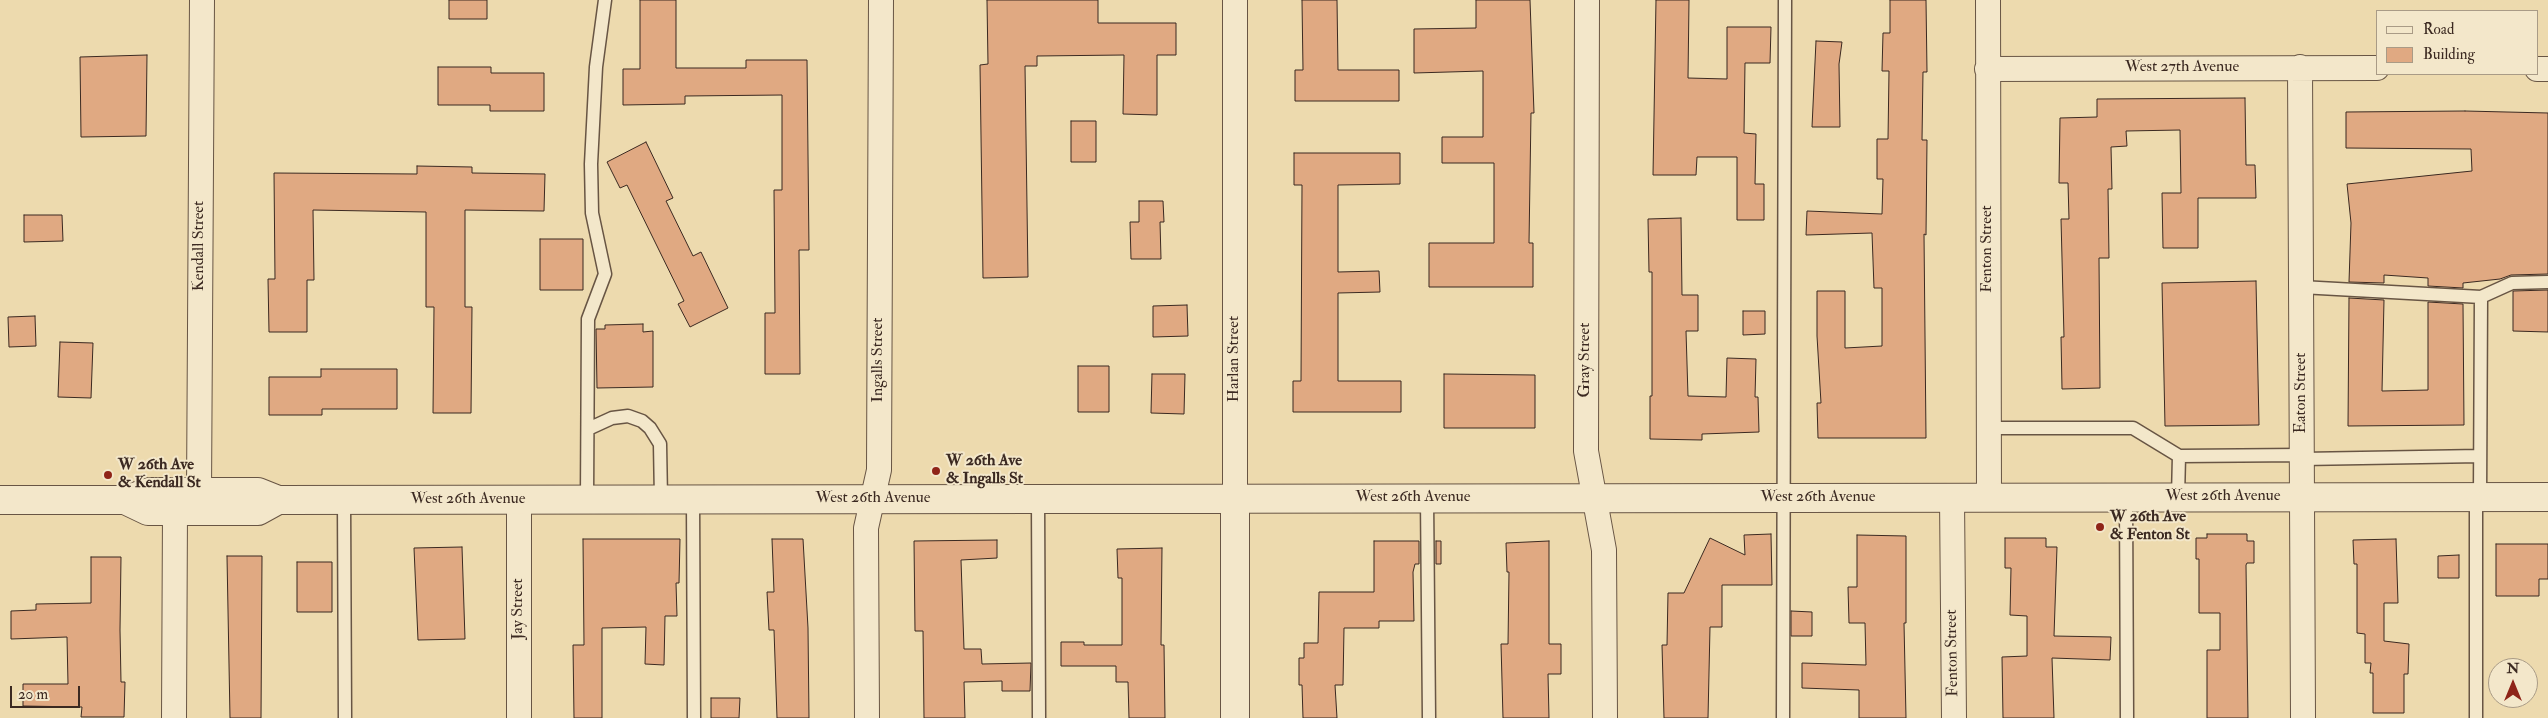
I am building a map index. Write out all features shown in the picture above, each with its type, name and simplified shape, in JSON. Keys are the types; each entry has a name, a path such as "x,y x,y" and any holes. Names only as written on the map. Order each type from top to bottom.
{"street":[{"name":"Kendall Street","path":"199,492 202,0"},
{"name":"Ingalls Street","path":"866,718 866,528 879,470 880,0"},
{"name":"Harlan Street","path":"1235,0 1235,718"},
{"name":"Gray Street","path":"1587,0 1586,451 1604,550 1605,718"},
{"name":"Fenton Street","path":"1988,0 1989,498"},
{"name":"Eaton Street","path":"2300,68 2303,718"},
{"name":"West 27th Avenue","path":"1988,69 2376,68"},
{"name":"West 26th Avenue","path":"0,500 125,500 149,492 258,492 278,500 2548,497"},
{"name":"Fenton Street","path":"1952,498 1954,718"},
{"name":"West 26th Avenue","path":"125,500 148,512 258,511 278,500"},
{"name":"Jay Street","path":"519,500 519,718"},
{"path":"174,718 175,511"}],"lane":[{"path":"587,500 588,319 605,274 592,213 591,164 596,68 605,0"},
{"path":"1783,718 1785,0"},
{"path":"2301,287 2481,297 2512,283 2548,282"},
{"path":"2476,718 2481,297"},
{"path":"588,429 612,418 628,416 642,421 650,428 660,444 661,500"},
{"path":"1988,428 2133,428 2179,456 2480,456"},
{"path":"2178,497 2179,456"},
{"path":"2126,497 2127,718"},
{"path":"1427,498 1429,718"},
{"path":"693,499 694,718"},
{"path":"1038,499 1038,718"},
{"path":"344,500 346,718"}],"building":[{"path":"449,0 487,0 487,19 449,19"},
{"path":"640,0 676,0 676,68 746,68 746,60 807,60 809,250 799,250 800,374 765,374 765,313 775,313 774,190 782,190 782,95 685,96 685,104 623,105 623,69 640,69"},
{"path":"987,0 1098,0 1098,23 1176,23 1176,55 1157,55 1157,115 1123,114 1124,55 1037,56 1037,66 1025,66 1028,277 983,278 980,65 988,64"},
{"path":"1302,0 1337,0 1338,70 1399,70 1399,101 1295,101 1295,70 1303,70"},
{"path":"1476,0 1530,0 1534,113 1531,113 1529,243 1533,243 1533,287 1429,287 1429,243 1494,243 1494,163 1442,163 1442,137 1483,137 1483,71 1414,73 1414,29 1476,28"},
{"path":"1656,0 1689,0 1688,78 1727,79 1727,27 1771,27 1770,63 1745,63 1744,133 1756,134 1755,184 1764,184 1764,220 1737,220 1737,157 1697,157 1696,175 1653,175"},
{"path":"1890,0 1926,0 1927,72 1923,72 1922,140 1927,140 1926,235 1924,234 1926,438 1818,438 1817,403 1821,403 1817,336 1817,291 1845,291 1845,348 1882,346 1882,288 1874,288 1872,233 1806,235 1807,211 1882,214 1883,179 1877,179 1877,139 1888,139 1889,71 1882,71 1883,33 1890,33"},
{"path":"1816,41 1842,42 1839,64 1840,127 1812,127"},
{"path":"147,55 146,136 81,137 80,57"},
{"path":"438,67 491,67 491,73 544,73 544,111 490,111 490,105 438,105"},
{"path":"2245,98 2246,165 2255,165 2256,198 2198,198 2198,248 2163,248 2162,193 2181,193 2180,130 2126,131 2127,146 2111,147 2112,189 2108,189 2109,258 2099,258 2100,388 2062,389 2061,337 2064,337 2061,219 2069,219 2068,183 2059,183 2060,118 2097,117 2097,99"},
{"path":"2465,111 2548,113 2548,274 2511,275 2500,279 2463,283 2463,288 2428,286 2428,278 2384,275 2384,283 2349,282 2351,223 2347,184 2472,171 2471,149 2346,148 2346,112"},
{"path":"1071,121 1096,121 1096,162 1071,162"},
{"path":"646,142 673,198 666,201 693,256 701,252 728,308 690,327 678,304 684,301 627,185 620,188 607,162"},
{"path":"1294,153 1400,153 1400,184 1338,185 1338,272 1379,271 1380,292 1338,293 1338,381 1401,381 1401,412 1293,412 1293,381 1301,381 1302,185 1294,185"},
{"path":"417,166 472,167 472,173 545,174 544,211 465,210 465,307 472,307 471,413 433,413 434,307 426,307 426,212 313,210 314,280 307,280 307,332 269,332 268,279 275,279 274,173 417,174"},
{"path":"1139,201 1163,201 1164,222 1160,222 1161,259 1131,259 1130,222 1139,222"},
{"path":"24,215 62,215 63,241 24,242"},
{"path":"1681,218 1682,295 1698,295 1698,331 1686,331 1688,396 1726,397 1727,358 1756,359 1755,397 1758,397 1759,432 1702,434 1702,440 1650,439 1652,272 1649,272 1648,219"},
{"path":"540,239 583,239 583,290 540,290"},
{"path":"2256,281 2259,425 2165,426 2162,283"},
{"path":"2548,290 2548,332 2513,331 2513,291"},
{"path":"2349,298 2384,300 2382,391 2428,390 2428,302 2463,304 2464,425 2348,426"},
{"path":"1187,305 1188,336 1153,337 1153,306"},
{"path":"1743,311 1765,311 1765,334 1743,335"},
{"path":"35,316 36,346 9,347 8,317"},
{"path":"643,324 643,332 653,331 653,387 597,388 596,329 605,329 605,325"},
{"path":"60,342 93,343 91,398 58,397"},
{"path":"1078,366 1109,366 1109,412 1078,412"},
{"path":"321,369 397,369 397,409 322,409 322,415 269,415 269,377 321,377"},
{"path":"1152,374 1185,374 1184,414 1151,413"},
{"path":"1444,374 1535,375 1535,428 1444,428"},
{"path":"1771,534 1772,585 1722,585 1722,627 1710,627 1708,718 1664,718 1662,645 1667,645 1668,593 1684,593 1710,538 1745,555 1744,535"},
{"path":"2207,534 2247,534 2247,541 2254,541 2254,563 2247,563 2246,565 2248,718 2207,718 2207,650 2220,650 2220,613 2199,613 2199,559 2196,559 2196,538 2207,538"},
{"path":"1857,535 1906,536 1906,623 1904,623 1906,718 1859,718 1859,690 1802,688 1802,663 1866,665 1865,623 1849,623 1848,587 1857,587"},
{"path":"2005,538 2046,538 2046,547 2057,547 2054,636 2111,637 2110,660 2052,658 2054,718 2003,718 2002,657 2027,656 2027,616 2010,615 2011,568 2005,568"},
{"path":"583,539 680,539 679,583 676,583 677,616 665,616 664,665 645,664 646,627 602,628 602,718 574,718 573,645 584,645"},
{"path":"772,539 803,539 808,628 809,718 777,718 774,630 769,630 767,592 774,592"},
{"path":"2396,539 2398,603 2384,603 2384,641 2409,644 2408,674 2404,674 2404,713 2373,713 2373,673 2370,673 2371,663 2365,663 2365,634 2357,633 2357,564 2354,564 2353,540"},
{"path":"997,540 997,558 961,560 964,649 981,649 982,664 1031,663 1030,691 1002,691 1002,681 964,682 965,718 924,718 923,631 915,631 914,541"},
{"path":"1374,541 1419,541 1419,564 1415,564 1413,572 1414,621 1379,621 1379,628 1344,628 1343,685 1335,685 1337,718 1303,718 1302,685 1299,685 1299,658 1304,658 1304,643 1318,643 1319,592 1374,592"},
{"path":"1436,541 1441,541 1441,564 1436,564"},
{"path":"1549,541 1549,644 1561,644 1561,674 1548,674 1549,718 1503,718 1501,644 1508,644 1509,572 1507,572 1506,543"},
{"path":"2496,544 2548,544 2548,579 2539,579 2539,596 2496,596"},
{"path":"462,547 465,639 418,640 414,548"},
{"path":"1162,548 1161,645 1164,645 1165,718 1129,718 1128,682 1116,682 1116,666 1061,666 1061,642 1084,642 1084,645 1122,645 1122,578 1118,578 1117,549"},
{"path":"2459,555 2459,578 2438,578 2438,556"},
{"path":"227,556 262,556 261,718 230,718"},
{"path":"91,557 121,557 120,630 121,682 125,682 124,717 81,717 82,707 23,706 23,684 68,684 67,637 11,639 11,611 36,610 36,604 91,603"},
{"path":"297,562 332,562 332,612 297,612"},
{"path":"1791,611 1812,612 1812,636 1791,636"},
{"path":"711,698 740,698 739,718 711,718"}],"place":[{"name":"W 26th Ave & Ingalls St","path":"936,471"},
{"name":"W 26th Ave & Kendall St","path":"108,475"},
{"name":"W 26th Ave & Fenton St","path":"2100,527"}]}
